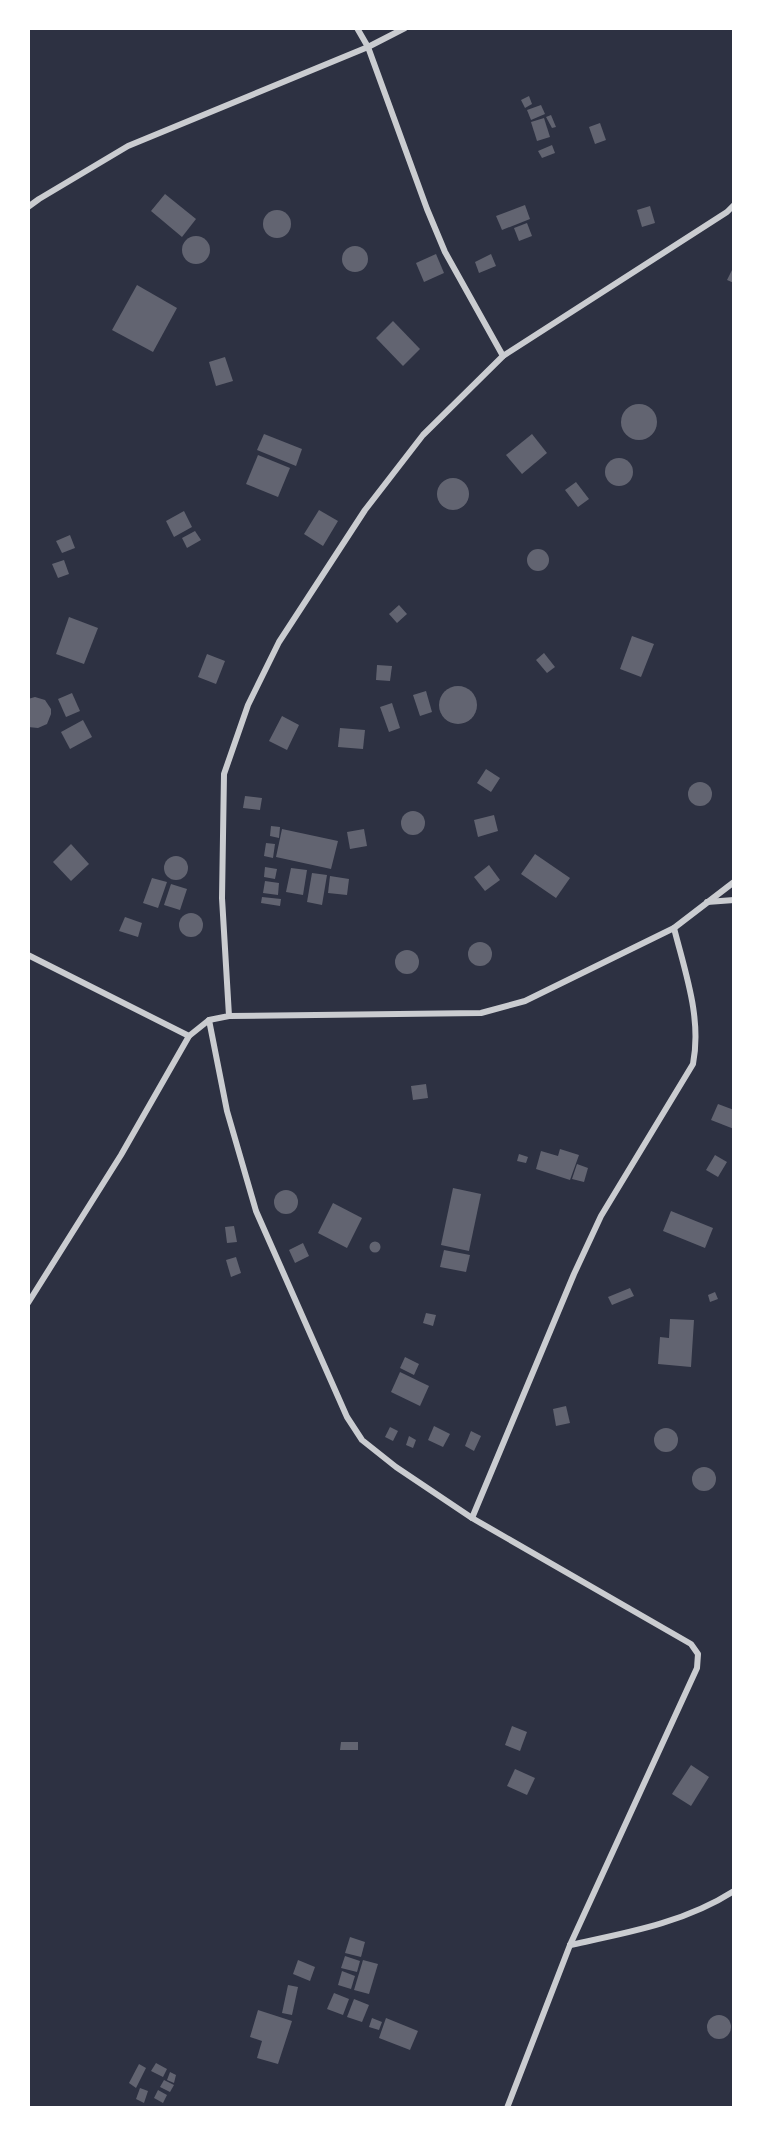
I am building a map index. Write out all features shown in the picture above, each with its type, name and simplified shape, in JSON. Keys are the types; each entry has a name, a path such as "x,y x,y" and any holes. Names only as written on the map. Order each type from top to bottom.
{"street":[{"path":"357,28 368,47 445,252 503,356"},
{"path":"28,207 128,147 368,47 405,28"},
{"path":"229,1016 222,898 224,774 248,705 279,642 365,510 423,435 503,356 734,205"},
{"path":"28,1303 121,1155 189,1036 209,1020 229,1016 480,1013 525,1001 674,928 734,882"},
{"path":"707,902 734,900"},
{"path":"472,1518 601,1216 693,1064 697,1044 691,992 674,928"},
{"path":"28,955 189,1036"},
{"path":"209,1020 227,1111 256,1211 347,1417 362,1440 396,1467 472,1518 691,1644 698,1654 697,1668 570,1945 507,2108"},
{"path":"570,1945 654,1927 716,1903 734,1891"}],"building":[{"path":"529,96 532,104 525,108 521,100"},
{"path":"541,105 545,114 531,120 527,110"},
{"path":"551,115 556,127 552,128 546,117"},
{"path":"544,118 550,137 537,141 531,122"},
{"path":"600,123 606,140 595,144 589,127"},
{"path":"552,145 555,153 542,158 538,151"},
{"path":"165,194 196,219 182,237 151,211"},
{"path":"525,205 530,219 502,230 496,216"},
{"path":"650,206 655,223 642,227 637,210"},
{"path":"277,210 287,214 291,224 287,234 277,238 267,234 263,224 267,214"},
{"path":"527,223 532,236 519,241 514,228"},
{"path":"196,236 206,240 210,250 206,260 196,264 186,260 182,250 186,240"},
{"path":"355,246 364,250 368,259 364,268 355,272 346,268 342,259 346,250"},
{"path":"436,254 444,273 424,282 416,263"},
{"path":"491,254 496,266 479,273 475,262"},
{"path":"734,266 734,283 727,280"},
{"path":"137,285 177,308 153,352 112,330"},
{"path":"393,321 420,349 403,366 376,338"},
{"path":"225,357 233,381 216,386 209,362"},
{"path":"639,404 652,409 657,422 652,435 639,440 626,435 621,422 626,409"},
{"path":"264,434 302,449 296,466 257,450"},
{"path":"532,434 547,453 522,474 506,455"},
{"path":"258,455 290,468 278,497 246,484"},
{"path":"619,458 629,462 633,472 629,482 619,486 609,482 605,472 609,462"},
{"path":"453,478 465,482 469,494 465,506 453,510 441,506 437,494 441,482"},
{"path":"576,482 589,499 578,507 565,490"},
{"path":"319,510 338,521 323,546 304,534"},
{"path":"184,511 192,527 174,537 166,521"},
{"path":"195,531 201,540 187,548 182,538"},
{"path":"70,535 75,548 62,553 56,541"},
{"path":"534,549 542,549 549,556 549,564 542,571 534,571 527,564 527,556"},
{"path":"64,560 69,574 58,578 52,564"},
{"path":"399,605 407,614 397,623 389,614"},
{"path":"69,617 98,628 84,664 56,654"},
{"path":"632,636 654,644 641,677 620,669"},
{"path":"544,653 555,667 547,673 536,660"},
{"path":"207,654 225,661 216,684 198,677"},
{"path":"377,665 392,666 390,681 376,680"},
{"path":"458,686 471,692 477,705 471,718 458,724 445,718 439,705 445,692"},
{"path":"426,691 432,712 420,716 413,695"},
{"path":"72,693 80,711 66,717 58,699"},
{"path":"35,697 45,700 51,709 47,724 38,728 28,727 28,699"},
{"path":"392,703 400,728 389,732 380,707"},
{"path":"282,716 299,725 287,750 269,741"},
{"path":"83,720 92,737 70,749 61,732"},
{"path":"340,728 365,730 363,749 338,747"},
{"path":"486,769 500,778 491,792 477,783"},
{"path":"700,782 709,785 712,794 709,803 700,806 691,803 688,794 691,785"},
{"path":"245,796 262,798 260,810 243,808"},
{"path":"413,811 418,812 424,818 424,828 418,834 413,835 408,834 402,828 401,823 402,818 408,812"},
{"path":"494,815 498,831 478,837 474,820"},
{"path":"271,826 280,827 279,838 270,836"},
{"path":"282,829 338,841 331,869 276,857"},
{"path":"364,829 367,846 350,849 347,832"},
{"path":"266,843 275,844 273,858 264,856"},
{"path":"71,844 89,864 71,881 53,862"},
{"path":"535,854 570,878 556,898 521,874"},
{"path":"176,856 185,859 188,868 185,877 176,880 167,877 164,868 167,859"},
{"path":"489,865 500,880 485,891 474,877"},
{"path":"265,867 277,869 275,879 264,877"},
{"path":"291,868 307,870 303,895 286,892"},
{"path":"312,873 327,875 322,905 307,902"},
{"path":"330,876 349,879 347,895 328,893"},
{"path":"152,878 167,882 158,908 143,903"},
{"path":"265,881 279,883 278,895 263,893"},
{"path":"171,884 187,889 180,910 164,905"},
{"path":"262,897 281,899 280,906 261,903"},
{"path":"191,913 196,914 202,920 202,930 196,936 191,937 186,936 180,930 179,925 180,920 186,914"},
{"path":"125,917 142,923 138,937 119,931"},
{"path":"480,942 485,943 491,949 491,959 485,965 480,966 475,965 469,959 468,954 469,949 475,943"},
{"path":"407,950 416,953 419,962 416,971 407,974 398,971 395,962 398,953"},
{"path":"426,1084 428,1098 413,1100 411,1086"},
{"path":"718,1104 734,1110 734,1129 711,1120"},
{"path":"560,1149 579,1155 570,1180 536,1169 541,1151 558,1156"},
{"path":"519,1154 528,1157 526,1163 517,1161"},
{"path":"715,1155 727,1162 718,1177 706,1170"},
{"path":"577,1164 588,1168 584,1182 572,1179"},
{"path":"453,1188 481,1194 469,1251 441,1245"},
{"path":"286,1190 291,1191 297,1197 297,1207 291,1213 286,1214 281,1213 275,1207 274,1202 275,1197 281,1191"},
{"path":"333,1203 362,1218 347,1248 318,1233"},
{"path":"671,1211 713,1228 705,1248 663,1231"},
{"path":"234,1226 237,1242 227,1243 225,1227"},
{"path":"375,1242 379,1243 379,1251 375,1252 371,1251 370,1247 371,1243"},
{"path":"303,1243 309,1256 295,1263 289,1250"},
{"path":"444,1250 470,1255 466,1272 440,1267"},
{"path":"236,1257 241,1273 231,1277 226,1260"},
{"path":"630,1288 634,1296 612,1305 608,1297"},
{"path":"715,1292 718,1299 710,1302 708,1295"},
{"path":"426,1313 436,1315 433,1326 423,1323"},
{"path":"670,1319 694,1320 691,1367 658,1364 660,1337 669,1338"},
{"path":"405,1357 419,1364 414,1375 400,1368"},
{"path":"400,1372 429,1386 420,1406 391,1392"},
{"path":"566,1406 570,1423 556,1426 553,1409"},
{"path":"434,1426 450,1434 443,1447 428,1440"},
{"path":"390,1427 398,1431 393,1441 385,1437"},
{"path":"666,1428 675,1431 678,1440 675,1449 666,1452 657,1449 654,1440 657,1431"},
{"path":"471,1431 481,1436 474,1451 465,1446"},
{"path":"409,1436 416,1440 413,1448 406,1445"},
{"path":"699,1467 709,1467 716,1474 716,1484 709,1491 699,1491 692,1484 692,1474"},
{"path":"512,1726 527,1732 520,1751 505,1745"},
{"path":"341,1742 358,1742 358,1750 340,1750"},
{"path":"691,1765 709,1777 691,1806 672,1794"},
{"path":"515,1769 535,1778 527,1795 507,1786"},
{"path":"350,1937 365,1942 361,1957 345,1953"},
{"path":"345,1956 360,1961 357,1972 341,1968"},
{"path":"298,1960 315,1967 310,1981 293,1974"},
{"path":"363,1960 378,1964 369,1994 354,1990"},
{"path":"342,1971 355,1976 351,1989 338,1985"},
{"path":"288,1985 298,1987 292,2015 282,2013"},
{"path":"334,1993 349,1999 343,2015 327,2009"},
{"path":"354,1999 369,2005 362,2022 347,2017"},
{"path":"258,2010 292,2021 278,2064 257,2058 262,2041 250,2037"},
{"path":"719,2015 724,2016 730,2022 730,2032 724,2038 719,2039 714,2038 708,2032 707,2027 708,2022 714,2016"},
{"path":"372,2018 382,2022 379,2030 369,2027"},
{"path":"386,2018 418,2031 410,2050 379,2038"},
{"path":"156,2063 167,2069 163,2077 151,2071"},
{"path":"139,2064 146,2068 136,2088 129,2083"},
{"path":"170,2072 176,2075 174,2083 167,2080"},
{"path":"164,2080 174,2085 170,2092 160,2087"},
{"path":"140,2088 148,2091 144,2103 136,2099"},
{"path":"158,2090 167,2095 163,2103 154,2098"}]}
